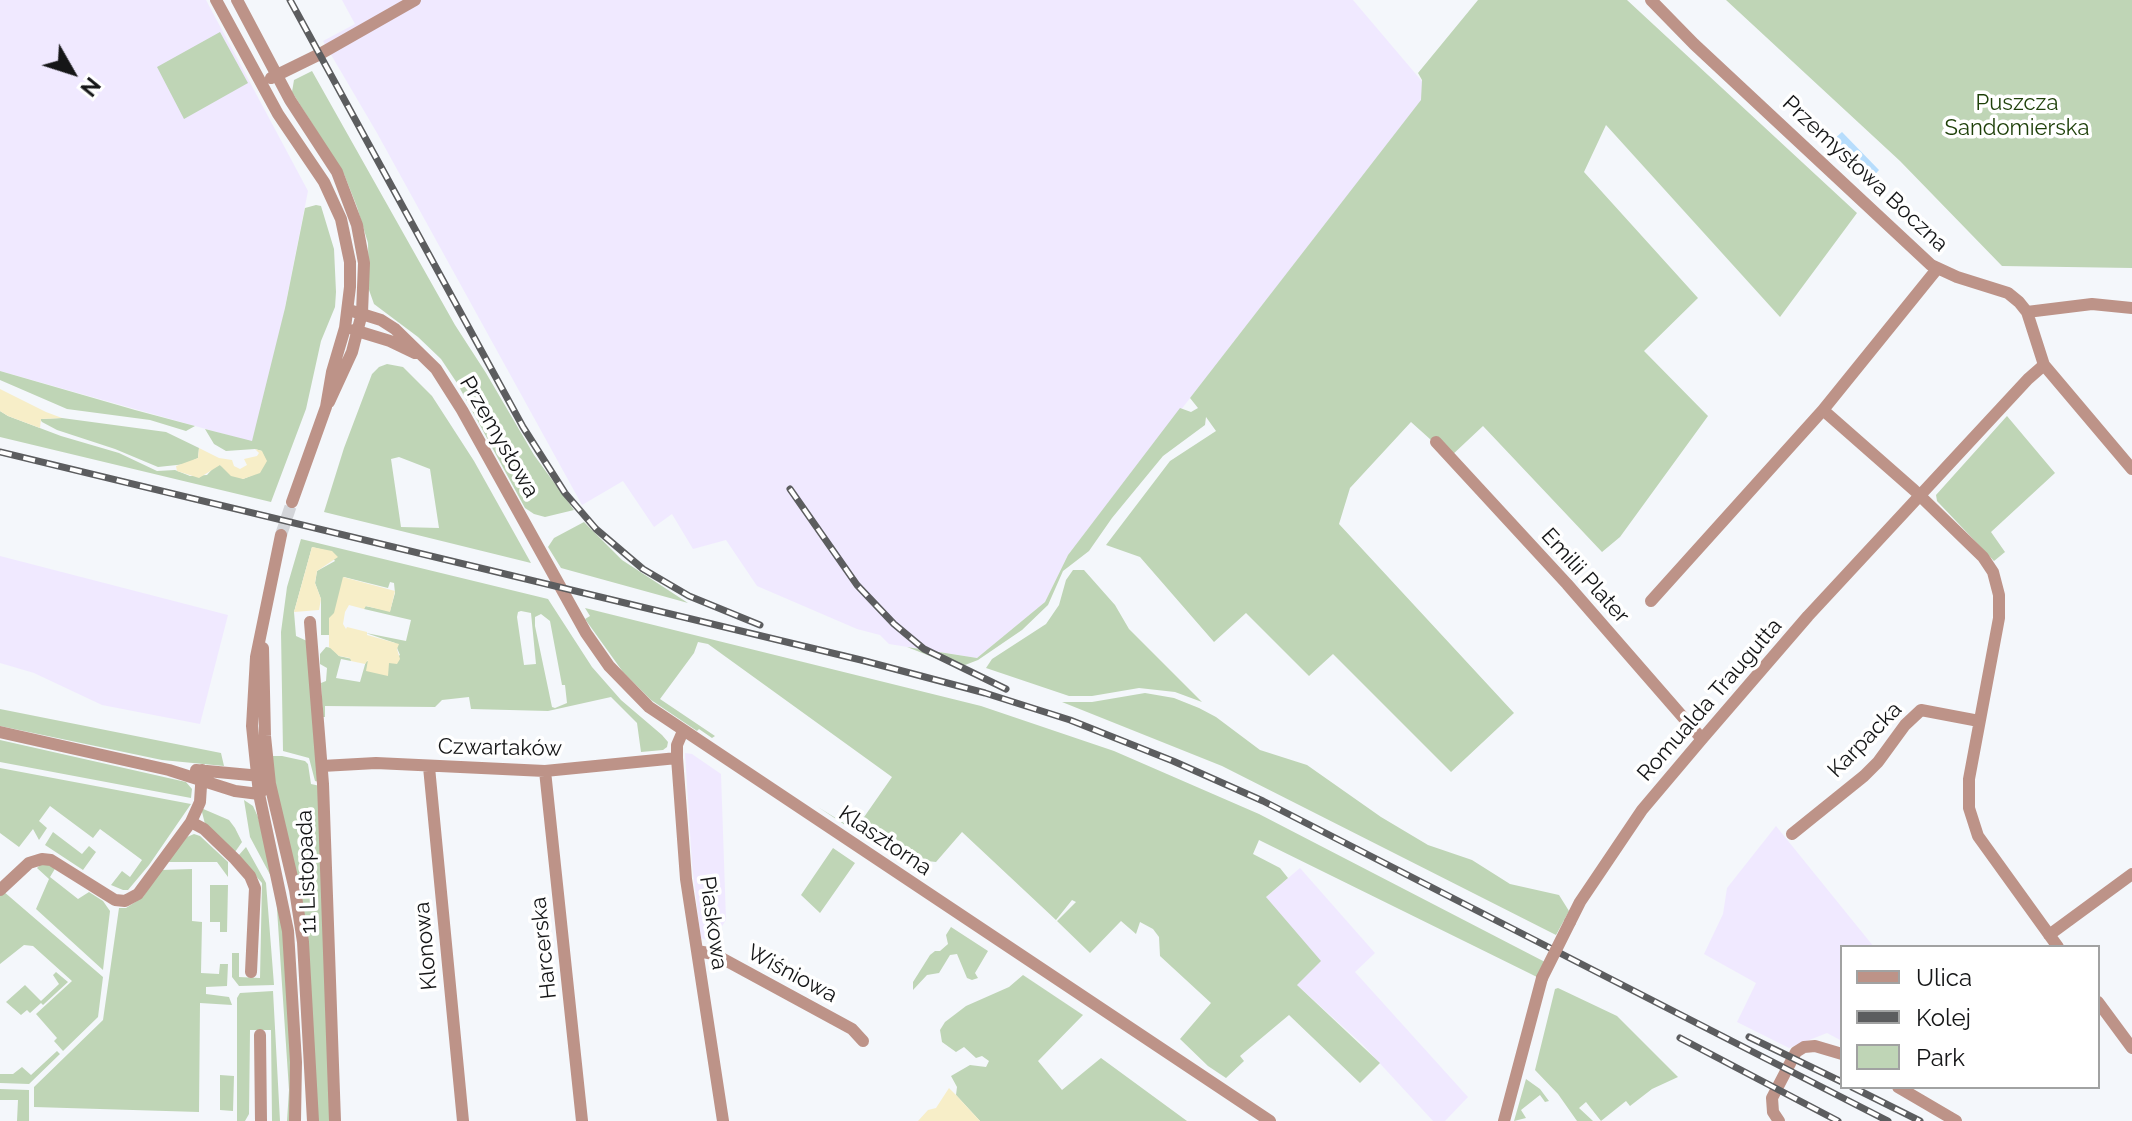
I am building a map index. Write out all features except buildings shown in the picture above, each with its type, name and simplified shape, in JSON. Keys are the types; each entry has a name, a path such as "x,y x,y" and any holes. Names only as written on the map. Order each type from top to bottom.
{"street":[{"path":"216,0 278,114 324,182 341,219 350,262 349,310 352,330"},
{"path":"237,0 276,75 337,172 352,207 364,263 362,313 332,372 326,407 292,502"},
{"path":"261,84 415,0"},
{"name":"Przemysłowa Boczna","path":"1651,0 1694,44 1937,269 2008,293 2027,312"},
{"path":"1651,601 1823,410 1937,269"},
{"path":"2132,308 2092,304 2027,312 2044,365 2132,469"},
{"name":"Przemysłowa","path":"349,310 395,329 425,358 456,399 533,540"},
{"name":"Przemysłowa","path":"352,330 390,341 425,358"},
{"name":"Romualda Traugutta","path":"1504,1121 1542,978 1580,902 1642,810 1808,616 2044,365"},
{"path":"1823,410 1920,496 1983,557 1993,572 1999,595 1999,618 1969,779 1969,808 1978,836 2056,945"},
{"name":"Emilii Plater","path":"1436,442 1567,584 1702,739"},
{"path":"281,535 256,657 252,703 259,794 288,931 296,1062 295,1121"},
{"name":"Klasztorna","path":"533,540 572,611 609,666 649,707 1270,1121"},
{"name":"11 Listopada","path":"310,622 322,766 335,1121"},
{"path":"262,630 265,736 270,782 301,928 313,1121"},
{"name":"Karpacka","path":"1792,834 1864,776 1921,710 1979,721"},
{"name":"Piaskowa","path":"683,731 678,740 677,758 686,879 723,1121"},
{"path":"0,732 201,776 256,774 270,782"},
{"name":"Czwartaków","path":"322,766 376,763 545,771 677,758"},
{"name":"Klonowa","path":"429,767 463,1121"},
{"name":"Harcerska","path":"545,771 582,1121"},
{"path":"201,776 235,791 259,794"},
{"path":"0,890 29,863 42,859 51,860 115,900 125,901 138,894 191,822 200,802 201,776"},
{"path":"259,794 270,782"},
{"path":"191,822 204,829 235,859 250,876 255,888 251,972"},
{"path":"2049,935 2132,874"},
{"name":"Wiśniowa","path":"697,951 719,957 852,1029 863,1041"},
{"path":"2100,1004 2128,1033 2132,1048"},
{"path":"260,1035 261,1121"},
{"path":"1779,1121 1773,1112 1772,1098 1796,1052 1815,1046 1840,1053"},
{"path":"1901,1089 1956,1121"}],"shaded area":[{"path":"0,0 206,0 308,191 275,358 252,442 0,371"},
{"path":"342,0 1353,0 1426,86 1422,100 1068,555 1045,602 977,658 889,644 880,635 857,629 757,586 726,540 693,549 672,514 654,527 623,481 582,505 323,41 355,24"},
{"path":"0,556 228,615 200,724 102,705 34,673 0,663"},
{"path":"685,753 692,754 721,774 726,920 712,942 701,938 700,932"},
{"path":"1776,826 1872,945 1840,945 1840,1040 1827,1033 1789,1048 1737,1022 1756,983 1704,954 1723,914 1727,888"},
{"path":"1300,868 1375,953 1355,972 1468,1097 1445,1121 1433,1121 1362,1044 1297,985 1266,897"}],"green space":[{"path":"1478,0 1627,0 1857,213 1780,317 1606,125 1584,172 1698,298 1644,351 1708,416 1620,537 1602,552 1483,426 1450,457 1411,422 1350,488 1339,524 1514,713 1451,772 1333,654 1309,676 1246,613 1214,642 1140,557 1106,545 1170,461 1216,431 1206,417 1205,425 1163,456 1089,551 1063,571 1048,605 1022,630 978,660 965,665 945,662 907,647 977,658 1045,602 1068,555 1180,408 1191,412 1198,408 1190,398 1421,100 1422,80 1418,73"},
{"name":"Puszcza Sandomierska","path":"1726,0 2132,0 2132,268 2002,266 1900,161"},
{"path":"220,32 248,83 184,119 157,67"},
{"path":"312,71 455,325 534,455 574,510 545,517 525,508 441,359 418,337 374,304 369,290 368,243 357,207 344,174 292,92 294,80"},
{"path":"321,206 334,249 335,307 321,341 306,409 271,502 0,437 0,411 61,436 119,453 157,471 175,470 190,476 207,475 216,465 220,465 243,479 260,472 262,451 226,451 214,444 205,429 252,441 285,308 305,208"},
{"path":"387,364 403,367 432,396 474,461 531,563 324,512 372,374","holes":["399,457 430,469 439,528 401,527 391,459"]},
{"path":"0,371 195,426 186,431 150,420 67,409 0,380"},
{"path":"2007,416 2055,473 1991,532 2005,552 1994,561 1937,501 1936,495"},
{"path":"62,418 166,432 199,448 198,458 186,464 158,467 57,430 40,419"},
{"path":"584,522 622,560 688,603 561,568 548,547 554,538"},
{"path":"301,539 548,599 592,667 621,700 662,735 668,742 667,747 641,752 637,723 611,697 548,711 471,709 469,697 442,700 435,707 325,706 323,717 321,683 326,681 327,668 320,664 320,654 326,647 332,648 339,656 352,659 341,659 336,678 360,682 366,661 389,663 400,655 395,643 366,633 406,641 411,620 364,609 365,606 390,611 395,593 394,583 390,582 388,588 344,577 329,635 321,635 321,599 315,583 317,571 335,561 328,551 312,547 294,612 296,636 307,641 319,782 315,781 309,758 283,751 281,632 287,587","holes":["521,611 531,613 536,664 524,665 517,617","541,614 550,621 562,685 565,685 567,703 555,708 552,707 535,626 535,617"]},
{"path":"1073,570 1084,570 1115,605 1129,629 1202,702 1175,692 1139,688 1092,696 1069,696 986,668 992,659 1046,624 1059,605 1066,580"},
{"path":"585,608 981,706 1114,751 1259,814 1545,962 1537,977 1259,840 1253,854 1280,868 1288,878 1266,897 1321,961 1297,985 1380,1063 1360,1083 1289,1015 1240,1056 1244,1061 1226,1078 1208,1066 1180,1039 1211,1003 1160,956 1159,937 1153,929 1140,922 1136,934 1121,921 1090,953 1057,921 1076,902 1072,900 1056,920 962,832 936,862 918,860 922,866 930,868 923,876 928,880 818,807 855,830 892,777 708,644 698,642 694,653 660,699 715,736 712,738 699,729 697,731 651,700 623,672 585,619 590,616"},
{"path":"1145,693 1174,698 1199,708 1260,750 1307,765 1381,817 1428,845 1472,860 1510,884 1559,895 1569,911 1556,935 1222,766 1062,702 1092,702"},
{"path":"0,709 221,753 224,766 162,760 0,726"},
{"path":"0,740 186,782 192,789 191,798 0,762"},
{"path":"271,756 305,761 311,784 320,786 331,1121 317,1121 308,942 281,820"},
{"path":"0,768 191,804 149,865 128,890 123,890 111,885 122,871 130,877 142,860 100,829 93,838 50,806 39,821 47,828 39,840 33,829 19,847 0,833"},
{"path":"244,800 253,806 258,817 283,915 292,1053 291,1121 287,1121 289,1090 276,894 274,882 250,837"},
{"path":"201,808 229,820 242,842 235,852 205,824"},
{"path":"53,832 82,854 89,846 96,852 83,870 45,845"},
{"path":"194,834 228,862 228,877 217,862 167,862 187,837"},
{"path":"246,847 266,883 274,985 239,986 232,977 232,953 239,953 239,977 260,978 262,883 238,856"},
{"path":"833,848 855,863 820,913 801,895"},
{"path":"42,863 56,867 50,877 78,899 89,892 103,901 110,911 103,970 36,909 49,879 37,868"},
{"path":"192,869 192,921 202,922 201,973 219,974 220,964 228,964 227,986 206,987 206,994 229,997 232,1005 200,1003 199,1112 34,1107 34,1087 103,1020 119,908 126,908 143,897 161,870"},
{"path":"210,885 228,885 227,932 220,932 220,922 210,922"},
{"path":"3,891 103,977 98,1017 63,1051 54,1041 57,1038 36,1014 72,981 33,946 24,945 0,964 0,894"},
{"path":"951,927 988,951 975,973 978,978 967,978 957,954 950,955 939,973 927,975 913,990 913,982 930,955 948,944 946,935"},
{"path":"56,972 68,982 30,1013 27,1010 21,1015 6,1002 25,985 41,1001 59,984 53,975"},
{"path":"1023,975 1083,1015 1038,1061 1062,1090 1101,1058 1187,1121 980,1121 956,1095 957,1087 951,1076 970,1065 986,1067 989,1061 982,1056 976,1058 964,1047 956,1052 942,1042 940,1030 945,1022 966,1006 1009,987"},
{"path":"1555,989 1617,1016 1678,1077 1652,1089 1630,1106 1626,1101 1601,1121 1586,1102 1579,1108 1593,1121 1577,1121 1558,1094 1535,1070"},
{"path":"273,991 280,1121 272,1121 271,1030 250,1030 249,1114 245,1121 237,1121 237,998 240,993"},
{"path":"57,1051 60,1054 29,1084 0,1083 0,1074 13,1074 22,1067 31,1075"},
{"path":"220,1075 234,1076 233,1111 220,1110"},
{"path":"1526,1079 1540,1089 1549,1101 1545,1102 1540,1095 1521,1110 1526,1118 1514,1121"},
{"path":"0,1089 29,1090 29,1121 17,1121 18,1100 0,1100"}],"sand":[{"path":"0,389 62,418 41,419 40,428 8,416 0,411"},
{"path":"199,448 219,458 232,460 234,466 240,469 247,465 244,459 257,456 259,453 255,449 262,451 267,461 260,473 243,479 231,476 220,465 199,478 177,471 176,466 198,458"},
{"path":"312,547 332,551 338,557 317,571 315,583 321,599 319,610 294,612"},
{"path":"343,577 395,591 390,612 349,605 343,624 346,629 367,632 367,635 399,644 400,659 397,664 389,663 388,676 366,671 368,660 365,664 351,661 329,647 329,618 334,613"},
{"path":"949,1088 980,1121 918,1121 928,1110 936,1108"}],"water":[{"path":"1842,132 1879,170 1870,180 1832,141"}],"tunnel":[{"path":"281,535 292,502"}],"railway":[{"path":"290,0 523,427 565,493 596,529 643,569 689,596 760,625"},
{"path":"0,452 861,660 985,693 1070,720 1263,801 1888,1121"},
{"path":"790,489 857,585 894,624 924,649 1006,689"},
{"path":"1749,1037 1840,1081"},
{"path":"1680,1038 1838,1121"},
{"path":"1856,1089 1920,1121"}]}
